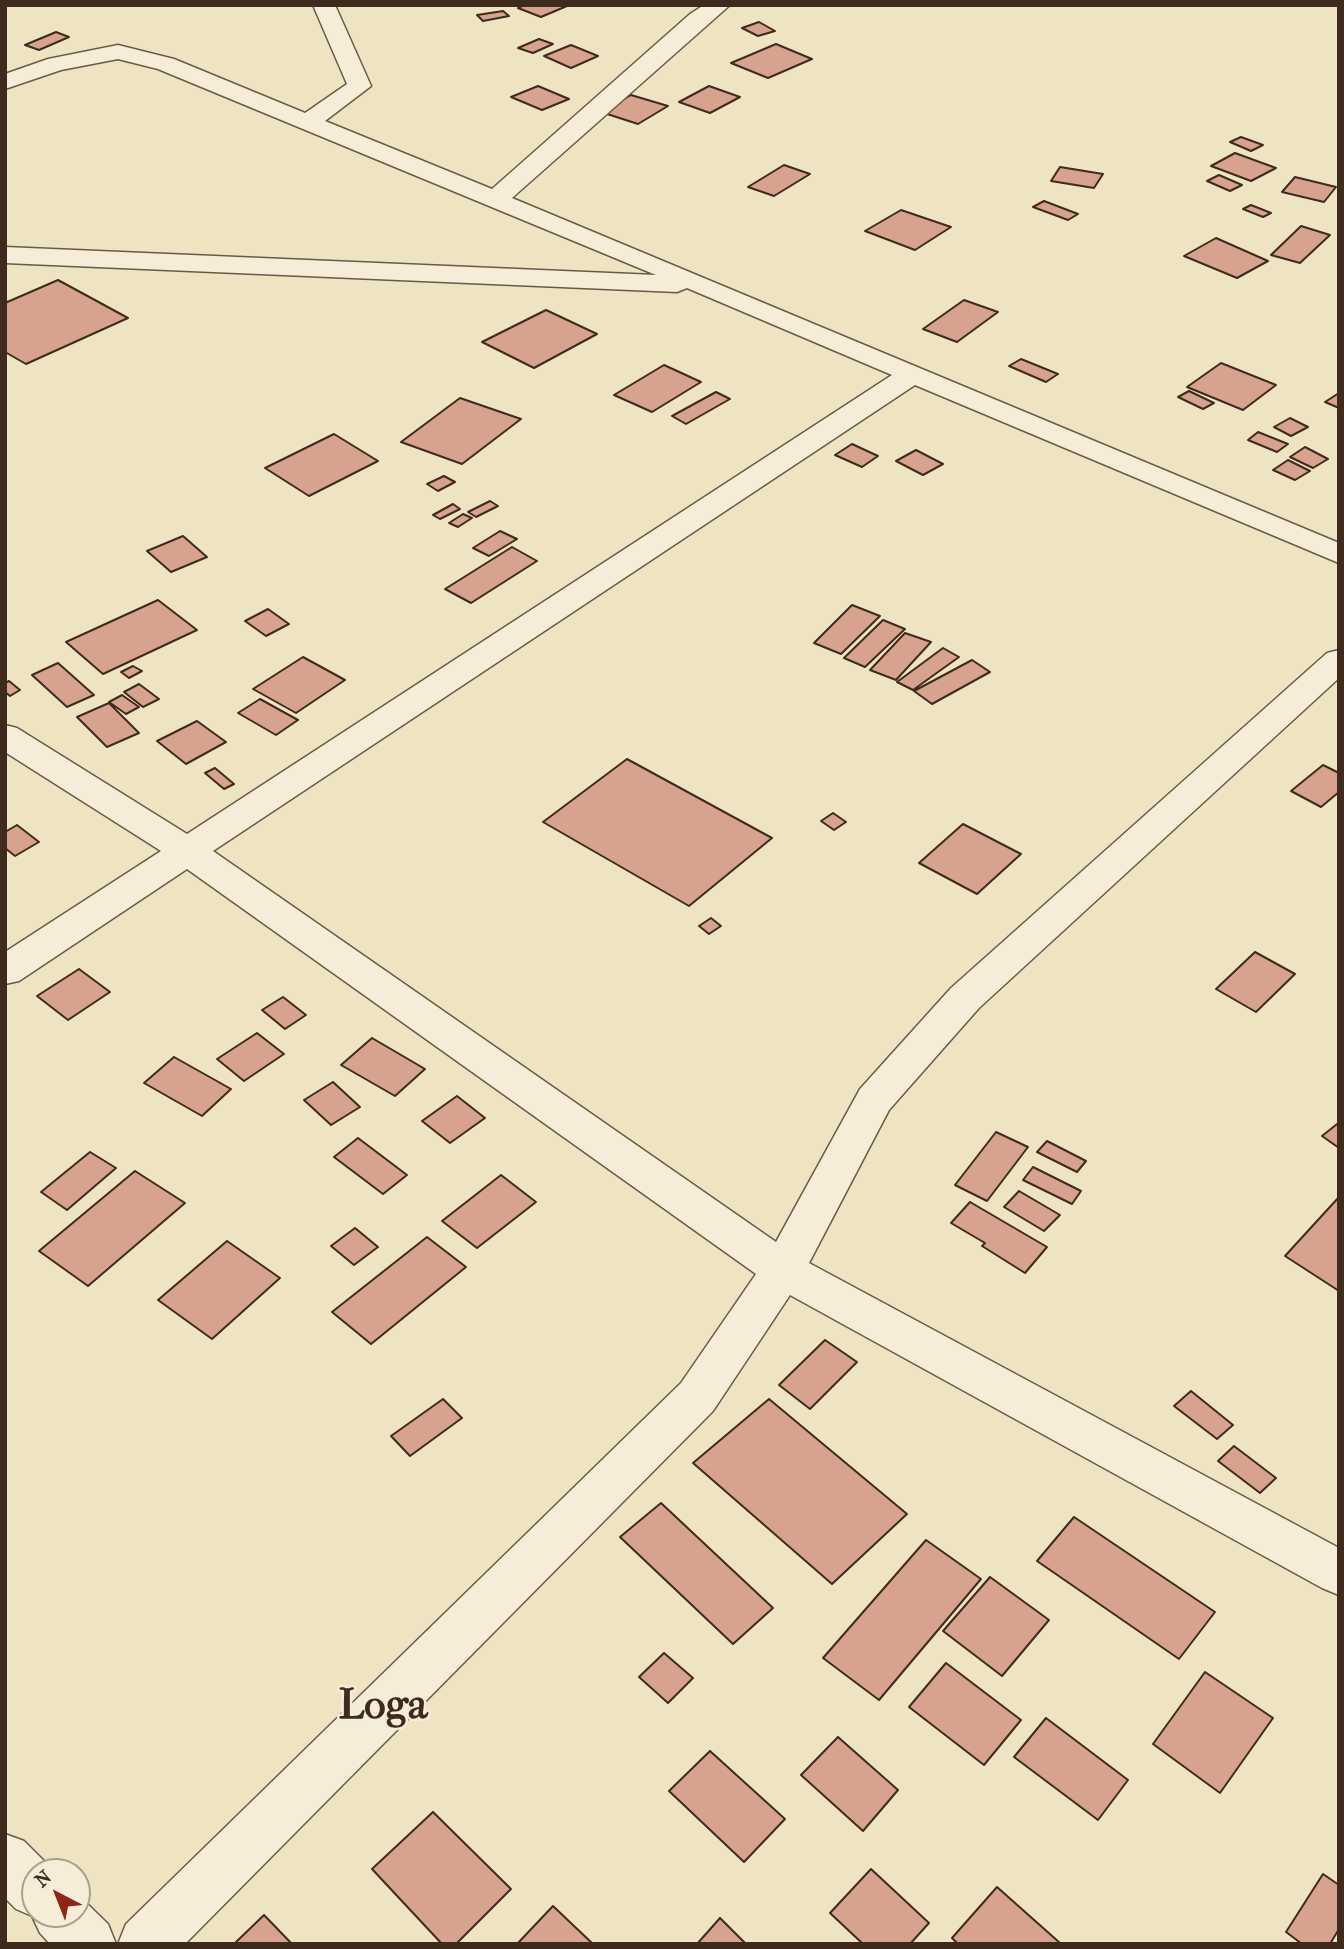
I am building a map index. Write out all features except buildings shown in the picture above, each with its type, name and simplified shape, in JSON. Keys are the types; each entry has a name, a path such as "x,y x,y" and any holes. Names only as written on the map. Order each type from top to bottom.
{"street":[{"path":"308,122 359,86 324,5"},
{"path":"495,200 698,19 719,5"},
{"path":"5,82 56,64 118,52 166,64 703,285 1339,554"},
{"path":"5,255 703,285"},
{"path":"5,971 912,374"},
{"path":"146,1944 697,1397 783,1270 874,1100 965,998 1339,660"},
{"path":"5,736 186,850 783,1270 1336,1567"},
{"path":"5,1860 21,1876"},
{"path":"73,1928 88,1944"}],"district":[{"name":"Loga","path":"383,1708"}]}
